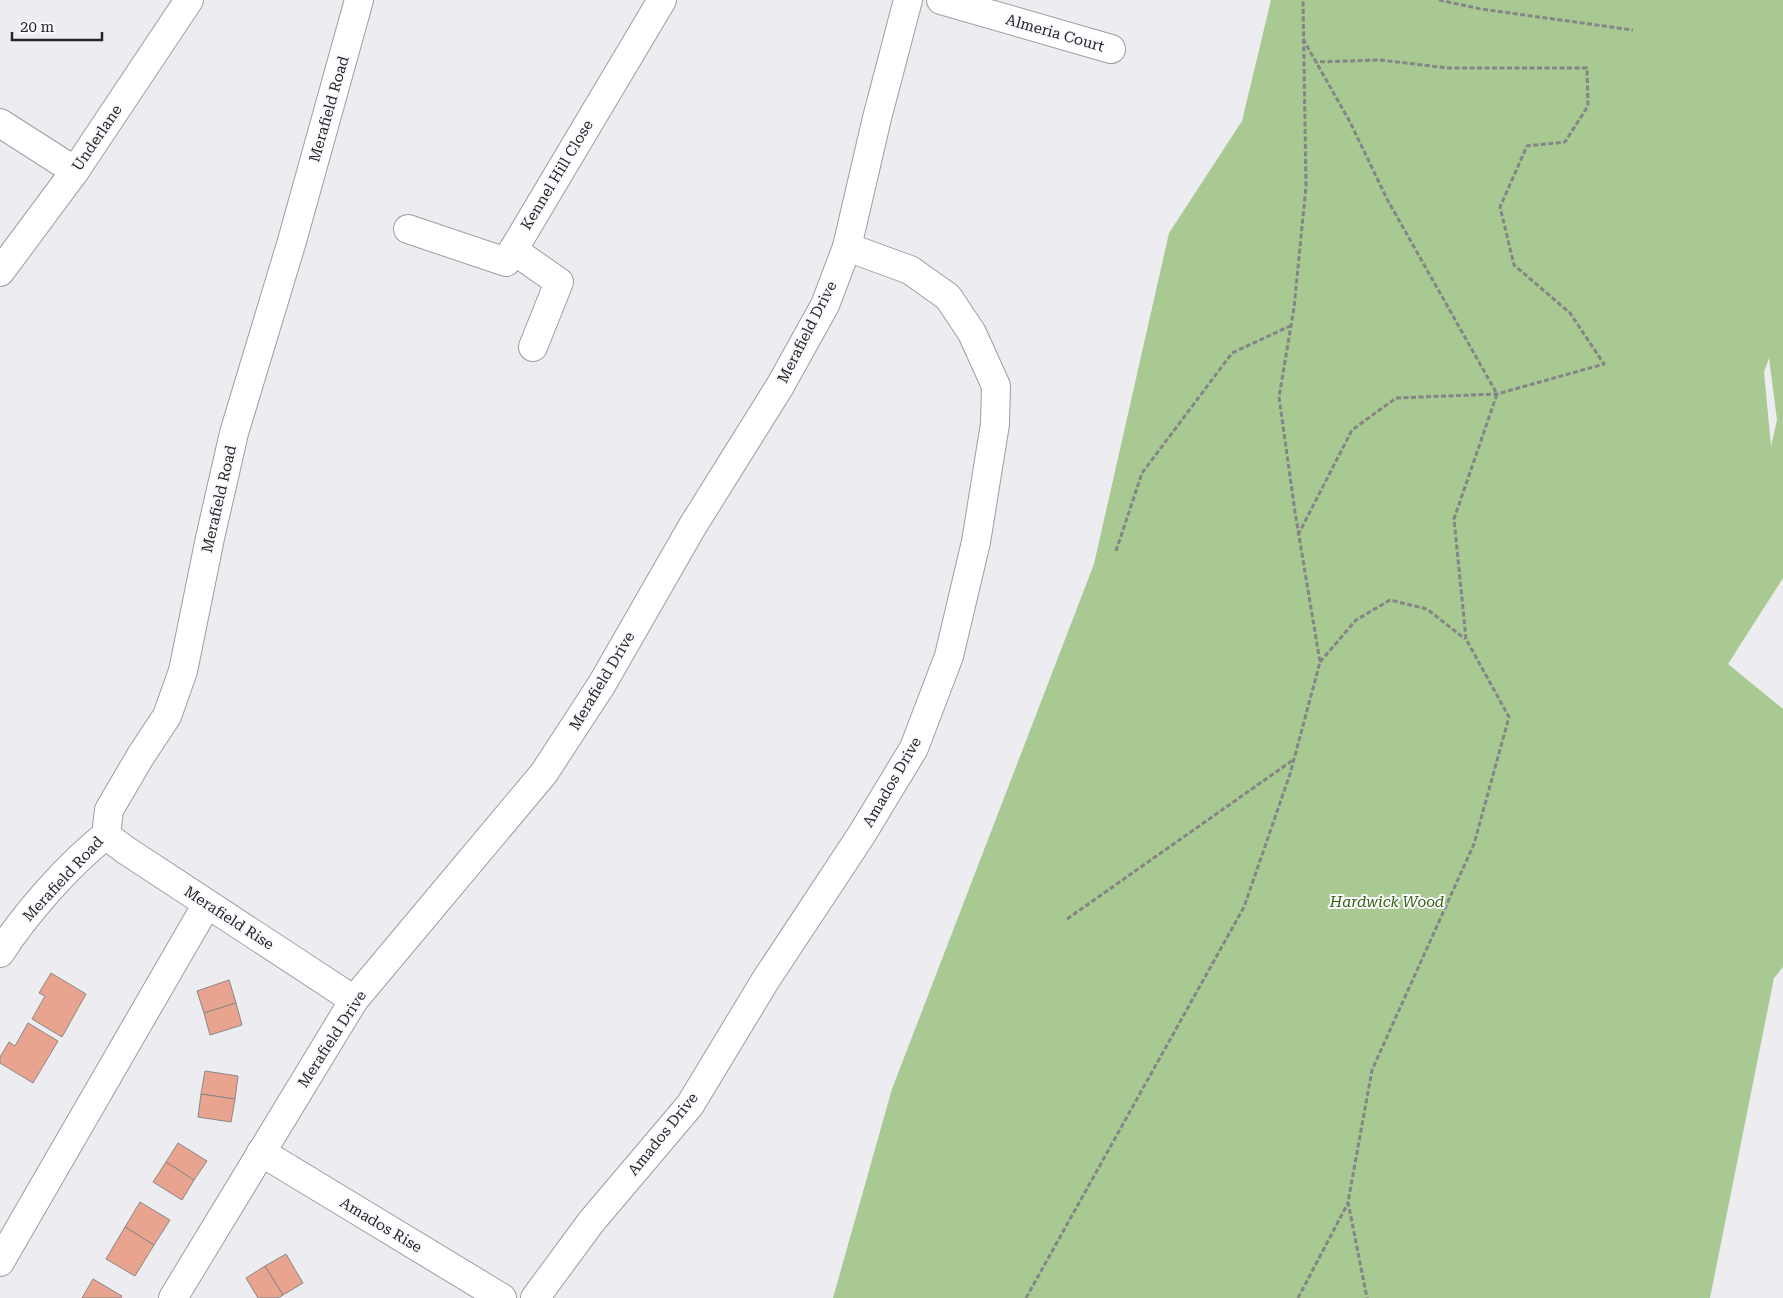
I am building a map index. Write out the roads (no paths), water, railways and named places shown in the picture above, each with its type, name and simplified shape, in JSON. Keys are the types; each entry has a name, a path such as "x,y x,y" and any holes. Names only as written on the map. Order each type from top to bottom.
{"street":[{"name":"Underlane","path":"0,272 75,171 188,0"},
{"name":"Merafield Road","path":"0,953 13,934 44,897 86,850 106,834 109,810 167,716 183,671 234,433 292,241 360,0"},
{"name":"Kennel Hill Close","path":"513,250 662,0"},
{"name":"Merafield Drive","path":"173,1298 354,1000 544,773 602,684 692,527 780,386 825,305 847,247 877,118 908,0"},
{"name":"Almeria Court","path":"941,0 1111,50"},
{"path":"0,123 75,171"},
{"path":"408,228 506,262 513,250 559,282 532,347"},
{"name":"Amados Drive","path":"534,1298 591,1222 690,1105 766,981 862,834 914,748 949,656 976,542 995,424 996,386 972,332 948,297 910,270 847,247"},
{"name":"Merafield Rise","path":"106,834 124,849 354,1000"},
{"path":"0,1262 207,904"},
{"name":"Amados Rise","path":"261,1152 502,1298"}],"park label":[{"name":"Hardwick Wood","path":"1387,902"}]}
